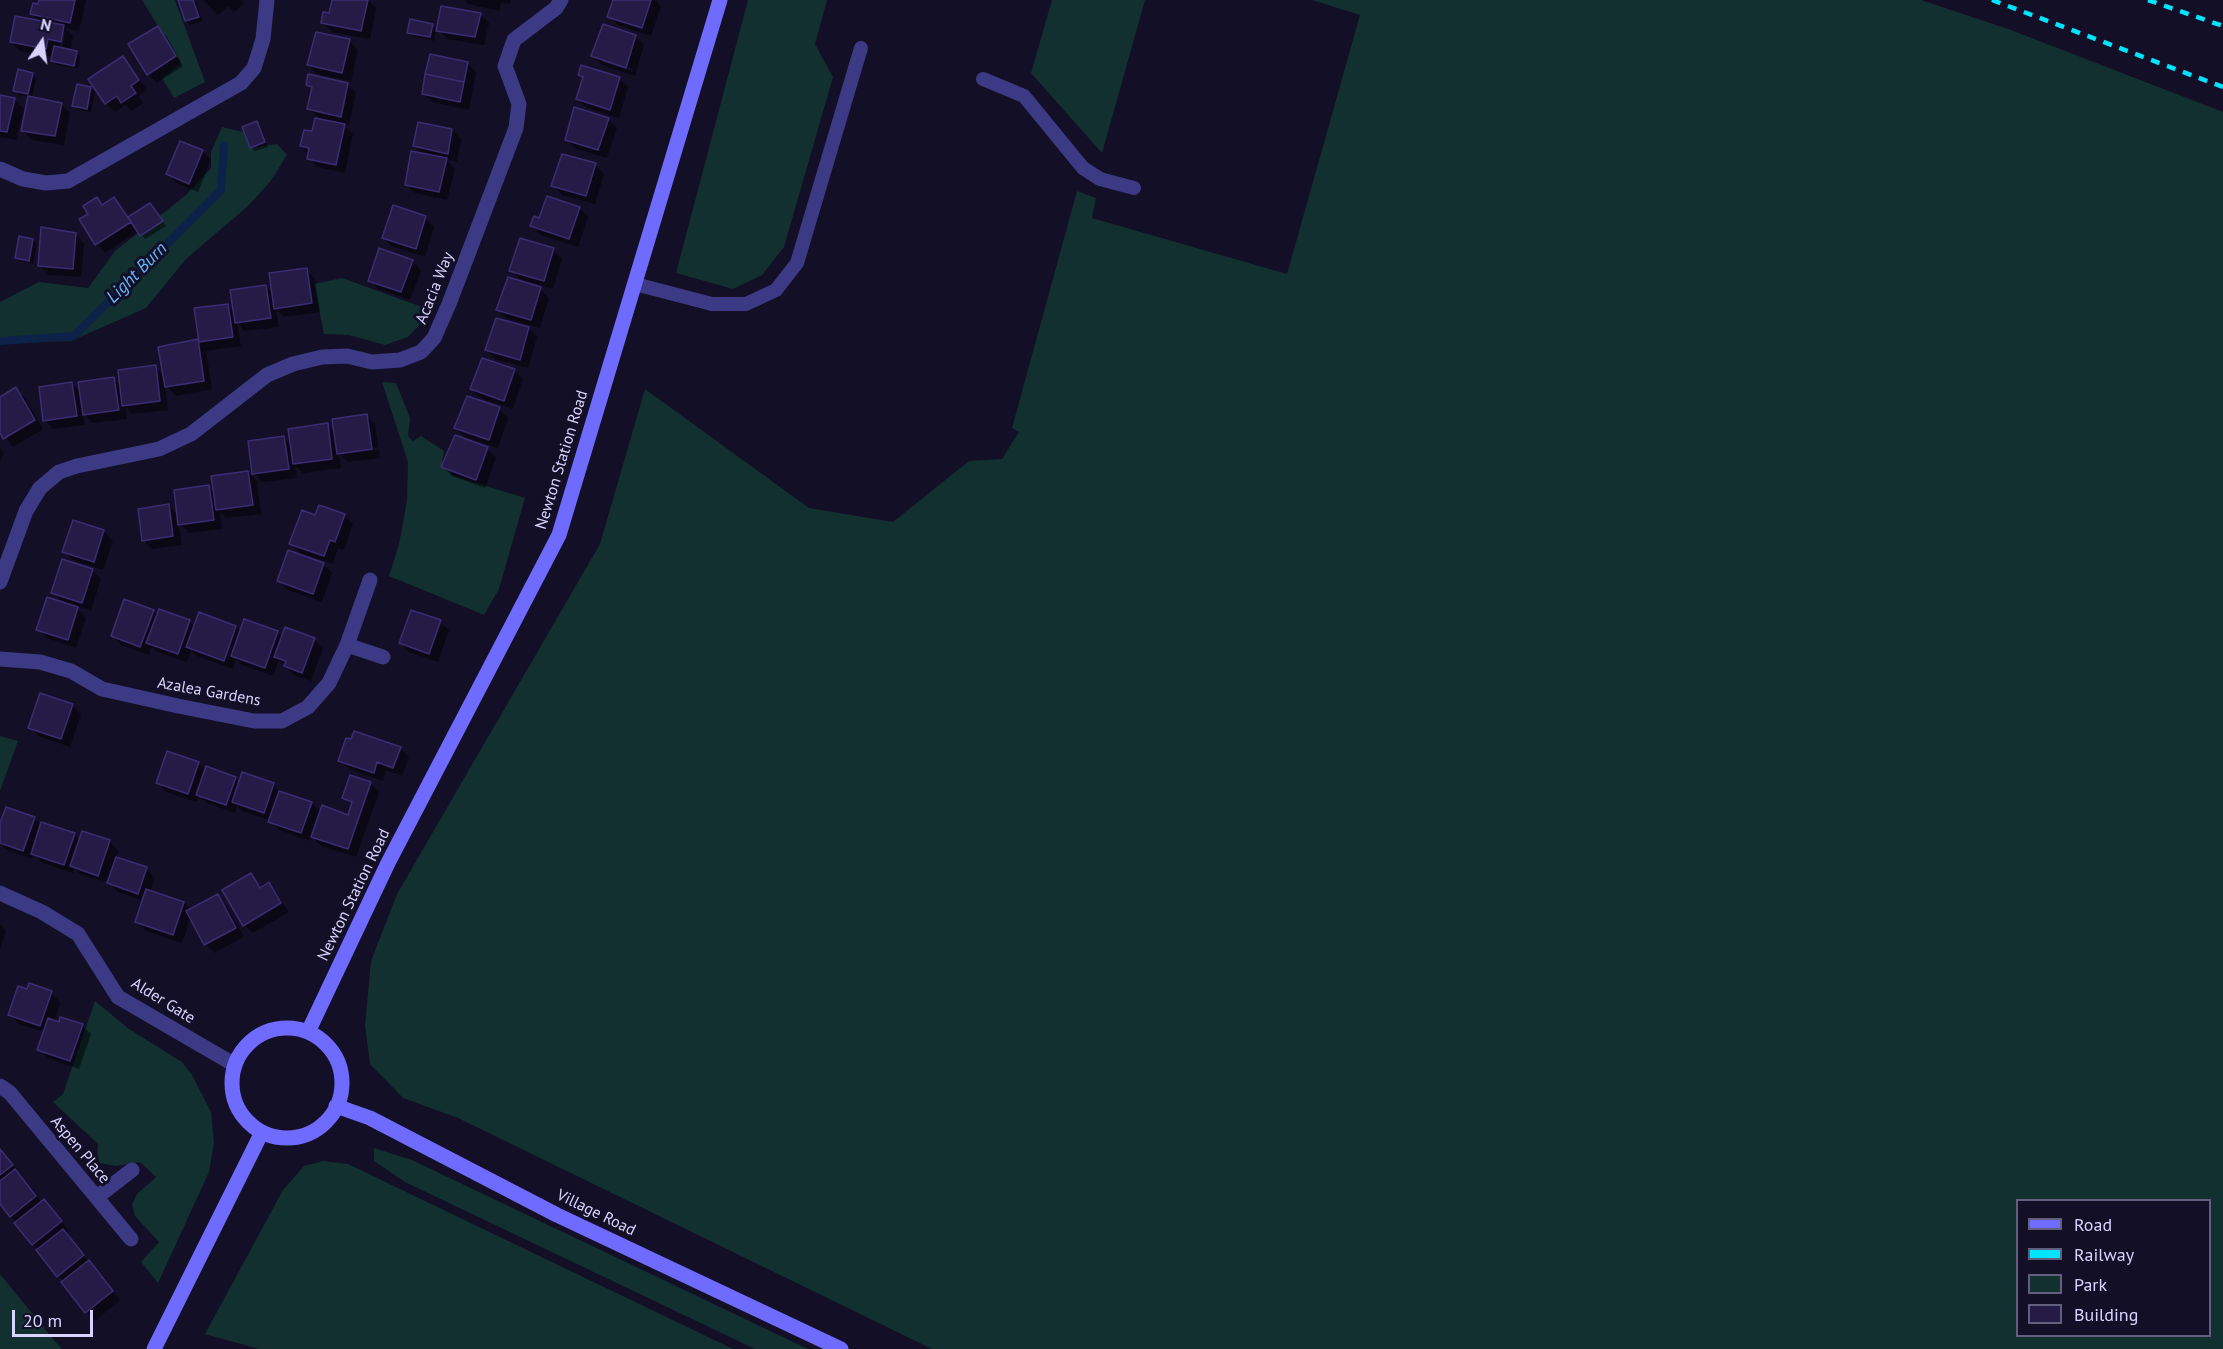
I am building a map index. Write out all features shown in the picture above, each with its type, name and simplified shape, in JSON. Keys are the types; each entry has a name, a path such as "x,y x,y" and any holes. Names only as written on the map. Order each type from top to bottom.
{"street":[{"path":"0,169 23,179 46,183 68,181 241,83 254,68 263,39 267,0"},
{"name":"Acacia Way","path":"0,582 26,511 40,488 59,472 76,466 159,449 191,434 267,375 293,364 322,357 347,356 372,362 400,360 421,352 434,338 449,304 516,128 519,104 505,66 514,40 556,8 561,0"},
{"name":"Newton Station Road","path":"308,1032 388,863 559,535 720,0"},
{"name":"Azalea Gardens","path":"0,659 40,663 71,671 102,689 178,706 254,721 282,721 308,707 329,683 347,645 370,580"},
{"path":"347,645 382,657"},
{"name":"Alder Gate","path":"0,892 42,912 78,934 118,998 235,1065"},
{"path":"291,1028 308,1032 323,1042 338,1064 341,1089 336,1106 328,1119 303,1136 275,1137 262,1132 249,1123 233,1096 232,1080 235,1065 243,1049 265,1033 291,1028"},
{"name":"Aspen Place","path":"0,1086 10,1093 131,1239"},
{"name":"Village Road","path":"336,1106 370,1118 557,1215 841,1349"},
{"path":"154,1349 262,1132"},
{"path":"97,1197 132,1170"}],"lane":[{"path":"635,284 712,304 746,304 776,290 797,263 861,48"},
{"path":"982,79 1024,96 1083,168 1100,179 1134,188"}],"green space":[{"path":"142,0 175,0 205,82 174,98 162,78 181,64"},
{"path":"748,0 827,0 815,44 833,77 784,247 762,275 733,289 676,273"},
{"path":"1052,0 1145,0 1102,153 1031,73"},
{"path":"1312,0 1921,0 2011,30 2223,112 2223,1349 932,1349 458,1118 403,1098 370,1064 365,1025 371,961 397,894 600,544 645,389 809,508 893,522 969,461 1002,459 1019,432 1012,428 1077,191 1096,198 1092,218 1287,274 1360,15"},
{"path":"222,127 243,132 257,147 277,144 287,155 270,182 248,206 186,259 146,308 71,341 0,343 0,302 39,282 88,288 115,251 186,195 211,168 211,152"},
{"path":"342,278 425,308 420,324 408,337 385,345 349,335 324,334 314,284"},
{"path":"382,382 396,383 410,418 408,436 413,441 421,436 444,451 442,461 453,466 451,475 525,498 499,589 484,615 389,576 399,544 407,501 408,462"},
{"path":"0,736 18,741 0,791"},
{"path":"95,1001 129,1029 182,1062 192,1075 211,1112 214,1142 209,1172 158,1283 141,1262 159,1242 135,1216 132,1204 137,1194 156,1177 140,1162 115,1166 100,1163 97,1157 98,1144 53,1102 63,1094"},
{"path":"374,1148 412,1160 808,1349 755,1349 405,1182 374,1161"},
{"path":"323,1161 348,1164 733,1349 259,1349 205,1334 283,1190 304,1166"},
{"path":"0,1274 58,1345 62,1349 0,1349"}],"building":[{"path":"39,0 75,0 70,23 30,14 33,3 38,4"},
{"path":"178,0 193,0 199,17 185,21"},
{"path":"332,0 368,0 361,31 321,23 323,12 329,13"},
{"path":"613,0 651,0 642,28 607,17"},
{"path":"441,6 481,13 475,37 436,31"},
{"path":"15,16 64,25 61,42 48,39 46,49 10,42"},
{"path":"410,19 433,24 430,37 407,33"},
{"path":"603,24 636,35 626,68 591,56"},
{"path":"158,26 176,56 147,75 128,44"},
{"path":"316,32 350,39 342,73 307,65"},
{"path":"54,46 77,51 74,66 51,61"},
{"path":"430,54 468,62 464,82 425,74"},
{"path":"123,56 139,80 131,86 136,93 121,103 117,96 105,104 88,79"},
{"path":"581,65 620,77 610,110 576,99 583,77 578,75"},
{"path":"18,69 33,73 28,94 13,91"},
{"path":"308,74 348,83 341,117 307,109 312,87 306,85"},
{"path":"425,74 464,82 460,102 422,94"},
{"path":"77,84 91,87 87,109 72,106"},
{"path":"0,95 15,98 7,132 0,131"},
{"path":"28,96 62,103 55,136 21,131"},
{"path":"574,107 609,118 598,150 565,140"},
{"path":"315,118 345,124 336,165 307,159 309,148 300,146 304,130 312,131"},
{"path":"257,121 265,142 250,148 242,127"},
{"path":"418,122 452,129 448,154 413,146"},
{"path":"180,141 203,150 189,184 166,174"},
{"path":"411,151 447,158 439,192 405,185"},
{"path":"562,154 596,163 586,196 551,186"},
{"path":"547,196 580,207 569,239 530,226 534,216 539,218"},
{"path":"97,197 102,205 114,197 131,222 95,245 79,219 88,214 83,206"},
{"path":"150,203 163,221 140,236 128,217"},
{"path":"393,205 426,216 416,249 382,238"},
{"path":"41,227 76,233 73,269 38,266"},
{"path":"19,236 33,239 29,261 15,258"},
{"path":"520,238 554,248 544,281 509,271"},
{"path":"379,248 413,260 401,292 368,281"},
{"path":"307,268 312,303 274,309 269,273"},
{"path":"508,277 541,287 531,320 496,310"},
{"path":"266,285 271,318 235,323 230,290"},
{"path":"228,304 233,337 199,342 194,308"},
{"path":"496,318 529,327 520,360 485,350"},
{"path":"198,339 204,381 165,387 158,347"},
{"path":"482,358 515,369 504,401 470,389"},
{"path":"156,365 160,401 122,406 118,370"},
{"path":"114,377 119,410 83,415 78,382"},
{"path":"72,382 77,416 43,421 39,387"},
{"path":"16,387 35,420 3,439 0,433 0,397"},
{"path":"467,396 500,407 489,440 454,428"},
{"path":"367,414 372,449 337,454 332,419"},
{"path":"328,423 332,459 293,464 288,429"},
{"path":"455,435 488,447 476,480 441,467"},
{"path":"284,436 289,469 252,474 248,441"},
{"path":"248,471 253,505 216,510 211,476"},
{"path":"209,485 214,520 178,525 174,490"},
{"path":"169,504 173,536 142,541 138,509"},
{"path":"319,505 345,514 335,542 330,540 324,556 289,544 302,510 315,515"},
{"path":"73,520 104,530 94,562 62,552"},
{"path":"288,550 324,563 313,594 277,581"},
{"path":"62,559 93,569 82,603 51,593"},
{"path":"47,597 78,607 68,640 36,630"},
{"path":"124,599 154,610 140,647 111,636"},
{"path":"159,609 190,620 178,654 146,643"},
{"path":"411,610 441,620 429,654 399,643"},
{"path":"199,612 236,626 224,661 186,647"},
{"path":"244,619 278,631 265,668 231,656"},
{"path":"285,627 315,638 302,673 284,666 286,661 274,657"},
{"path":"40,693 73,704 61,739 28,728"},
{"path":"354,731 401,747 393,768 377,762 374,773 338,761 346,738 351,739"},
{"path":"167,751 199,762 188,794 156,783"},
{"path":"206,766 236,777 226,805 196,795"},
{"path":"242,772 274,783 264,813 232,802"},
{"path":"350,775 371,782 348,849 311,837 322,805 348,815 352,802 342,798"},
{"path":"279,791 312,802 301,833 268,822"},
{"path":"6,807 35,817 23,851 0,843 0,823"},
{"path":"41,822 75,833 64,865 31,854"},
{"path":"82,831 110,840 98,876 70,866"},
{"path":"116,857 147,867 138,894 107,883"},
{"path":"251,873 260,888 269,882 281,903 243,926 222,890"},
{"path":"146,889 184,902 173,935 135,922"},
{"path":"218,894 236,928 204,945 186,911"},
{"path":"29,983 52,991 40,1026 8,1015 18,986 27,989"},
{"path":"60,1017 83,1024 70,1061 37,1050 48,1018 59,1022"},
{"path":"0,1149 13,1165 0,1175"},
{"path":"15,1169 36,1196 10,1217 0,1204 0,1181"},
{"path":"44,1199 62,1221 32,1245 14,1223"},
{"path":"63,1229 84,1255 57,1277 36,1250"},
{"path":"89,1260 113,1291 85,1313 61,1282"}],"waterway":[{"name":"Light Burn","path":"0,341 74,336 221,190 224,145"}],"railway":[{"path":"1992,0 2223,87"},
{"path":"2148,0 2223,26"}]}
